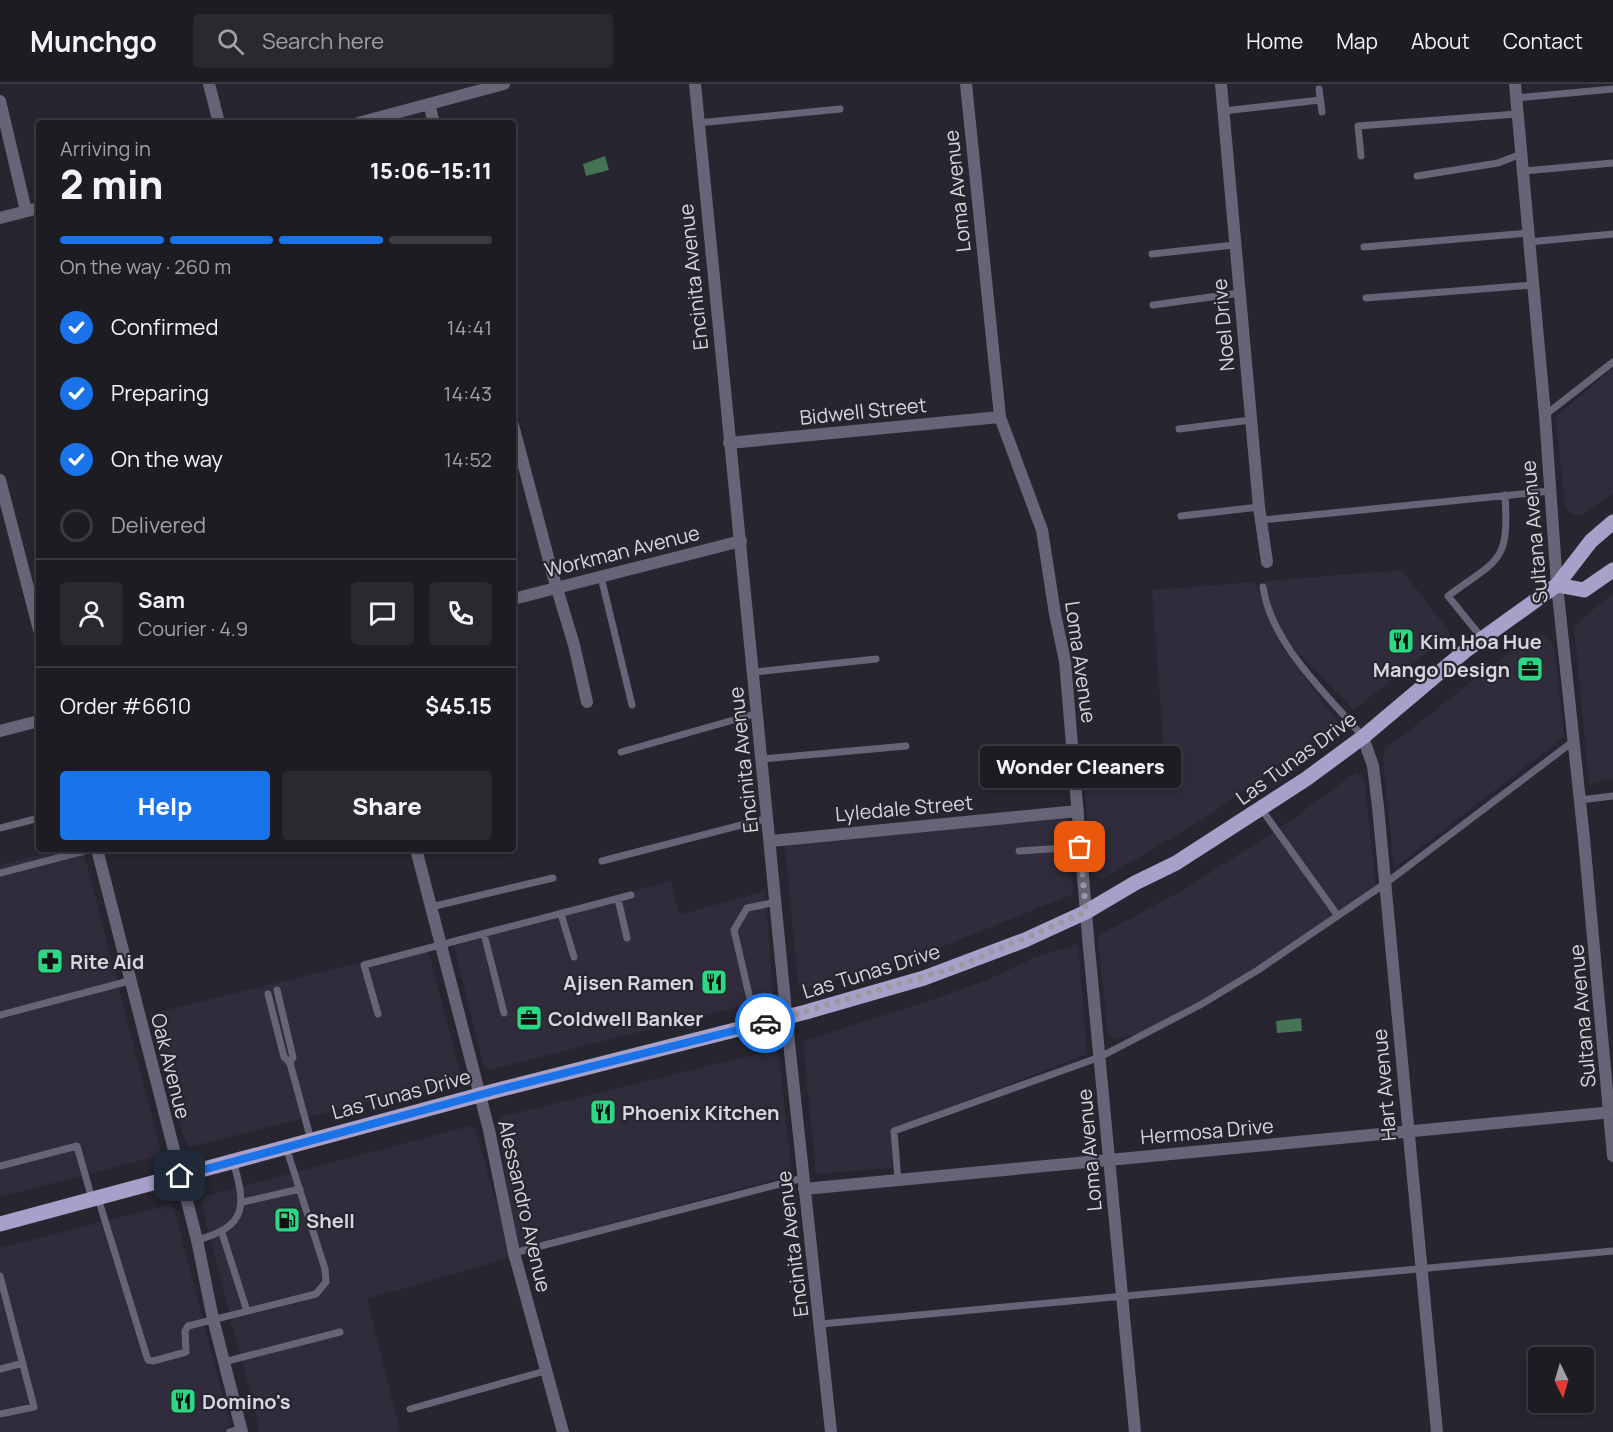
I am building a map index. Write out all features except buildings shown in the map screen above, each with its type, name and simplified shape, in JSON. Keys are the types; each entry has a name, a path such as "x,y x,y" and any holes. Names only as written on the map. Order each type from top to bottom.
{"main road":[{"name":"Las Tunas Drive","path":"0,1224 479,1095 788,1017 924,978 974,961 1086,912 1135,883 1176,863 1262,810 1363,737 1482,638 1557,585 1591,541 1613,522"},
{"path":"1557,585 1584,590 1613,570"}],"street":[{"path":"209,84 218,120"},
{"path":"369,120 504,84"},
{"name":"Encinita Avenue","path":"695,84 729,443 741,541 804,1183 831,1432"},
{"name":"Loma Avenue","path":"966,84 1000,417 1042,530 1054,614 1065,660 1080,847 1135,1432"},
{"name":"Noel Drive","path":"1221,84 1259,507 1267,562"},
{"name":"Sultana Avenue","path":"1515,84 1545,415 1557,585 1575,740 1611,1112 1613,1156"},
{"path":"0,101 26,211"},
{"path":"429,104 433,120"},
{"path":"0,218 36,209"},
{"name":"Bidwell Street","path":"729,443 1000,417"},
{"path":"516,436 556,588 562,600 587,702"},
{"path":"0,480 36,618"},
{"name":"Workman Avenue","path":"516,598 741,541"},
{"path":"0,731 36,722"},
{"name":"Hart Avenue","path":"1363,737 1374,773 1386,883 1407,1132 1437,1432"},
{"name":"Lyledale Street","path":"771,841 1078,811"},
{"name":"Oak Avenue","path":"98,852 197,1240 238,1431"},
{"name":"Alessandro Avenue","path":"417,852 489,1130 514,1253 563,1432"},
{"name":"Hermosa Drive","path":"804,1183 897,1180 1611,1112"}],"lane":[{"path":"1320,88 1322,112"},
{"path":"1516,98 1613,89"},
{"path":"1223,111 1320,100"},
{"path":"698,123 840,109"},
{"path":"1361,156 1358,126 1517,114"},
{"path":"1417,176 1498,163 1521,154"},
{"path":"1523,171 1613,163"},
{"path":"1364,247 1613,234"},
{"path":"1152,254 1234,245"},
{"path":"1366,298 1533,285"},
{"path":"1153,305 1240,293"},
{"path":"1545,415 1613,362"},
{"path":"1179,429 1251,420"},
{"path":"1262,520 1550,491"},
{"path":"1482,638 1448,596 1499,559 1507,527 1505,495"},
{"path":"1181,516 1259,507"},
{"path":"601,577 632,705"},
{"path":"1263,587 1265,601 1284,643 1363,737"},
{"path":"754,672 876,658"},
{"path":"621,752 758,713"},
{"path":"897,1180 894,1131 1100,1057 1200,1005 1386,883 1575,740"},
{"path":"762,759 906,746"},
{"path":"1580,800 1613,796"},
{"path":"1262,810 1338,916"},
{"path":"602,861 768,818"},
{"path":"0,828 36,819"},
{"path":"1019,851 1080,847"},
{"path":"0,873 80,852"},
{"path":"431,907 553,878"},
{"path":"378,1014 364,965 631,895"},
{"path":"618,899 627,938"},
{"path":"756,1025 734,930 747,908 777,902"},
{"path":"561,914 574,957"},
{"path":"484,934 504,1013"},
{"path":"0,1015 129,981"},
{"path":"277,990 293,1057 290,1063"},
{"path":"268,994 284,1057 290,1063 311,1140"},
{"path":"0,1166 77,1146 148,1360 153,1361 186,1352 186,1327 316,1294 326,1282 325,1269 286,1147"},
{"path":"197,1240 222,1233 237,1218 243,1202 233,1161"},
{"path":"514,1253 804,1183"},
{"path":"243,1202 300,1189"},
{"path":"222,1233 247,1311"},
{"path":"821,1324 1613,1251"},
{"path":"0,1276 34,1407 0,1414"},
{"path":"224,1362 340,1332"},
{"path":"0,1369 23,1364"},
{"path":"410,1409 545,1371"}],"shaded area":[{"path":"605,156 609,170 586,176 583,164"},
{"path":"1613,368 1613,494 1580,516 1570,513 1565,506 1556,417"},
{"path":"1402,570 1451,634 1353,710 1286,640 1267,600 1265,581"},
{"path":"1254,582 1282,646 1338,722 1204,819 1105,877 1098,878 1092,873 1083,770 1165,763 1152,590"},
{"path":"1613,593 1613,779 1589,784 1574,626"},
{"path":"1531,636 1545,636 1554,645 1564,737 1394,868 1383,760 1385,749"},
{"path":"1356,772 1364,779 1376,886 1256,968 1143,1033 1115,1039 1108,1036 1098,939 1103,933 1187,888 1294,818"},
{"path":"1067,818 1073,894 929,952 805,989 798,984 785,845"},
{"path":"50,852 84,852 161,1152 158,1156 0,1197 0,865"},
{"path":"671,881 679,915 765,891 773,992 769,999 489,1070 484,1067 452,938"},
{"path":"1078,944 1087,1054 891,1130 892,1168 816,1174 803,1041 929,1001 990,979 1033,958"},
{"path":"427,946 461,1075 459,1079 190,1147 185,1142 150,1014"},
{"path":"1301,1018 1302,1031 1277,1033 1276,1021"},
{"path":"773,1050 779,1054 792,1175 517,1249 498,1123 500,1117"},
{"path":"470,1126 475,1129 512,1257 367,1299 400,1432 260,1432 201,1203 205,1196"},
{"path":"168,1205 174,1209 232,1432 0,1432 0,1248"}],"way so far":[{"path":"765,1023 957,967 1086,912 1080,847"}],"place":[{"name":"Kim Hoa Hue","path":"1401,641"},
{"name":"Mango Design","path":"1530,669"},
{"name":"Wonder Cleaners","path":"1080,847"},
{"name":"Rite Aid","path":"50,961"},
{"name":"Ajisen Ramen","path":"714,982"},
{"name":"Coldwell Banker","path":"529,1018"},
{"name":"Phoenix Kitchen","path":"603,1112"},
{"name":"Shell","path":"287,1220"},
{"name":"Domino's","path":"183,1401"}],"route":[{"path":"180,1176 498,1090 765,1023"}]}
